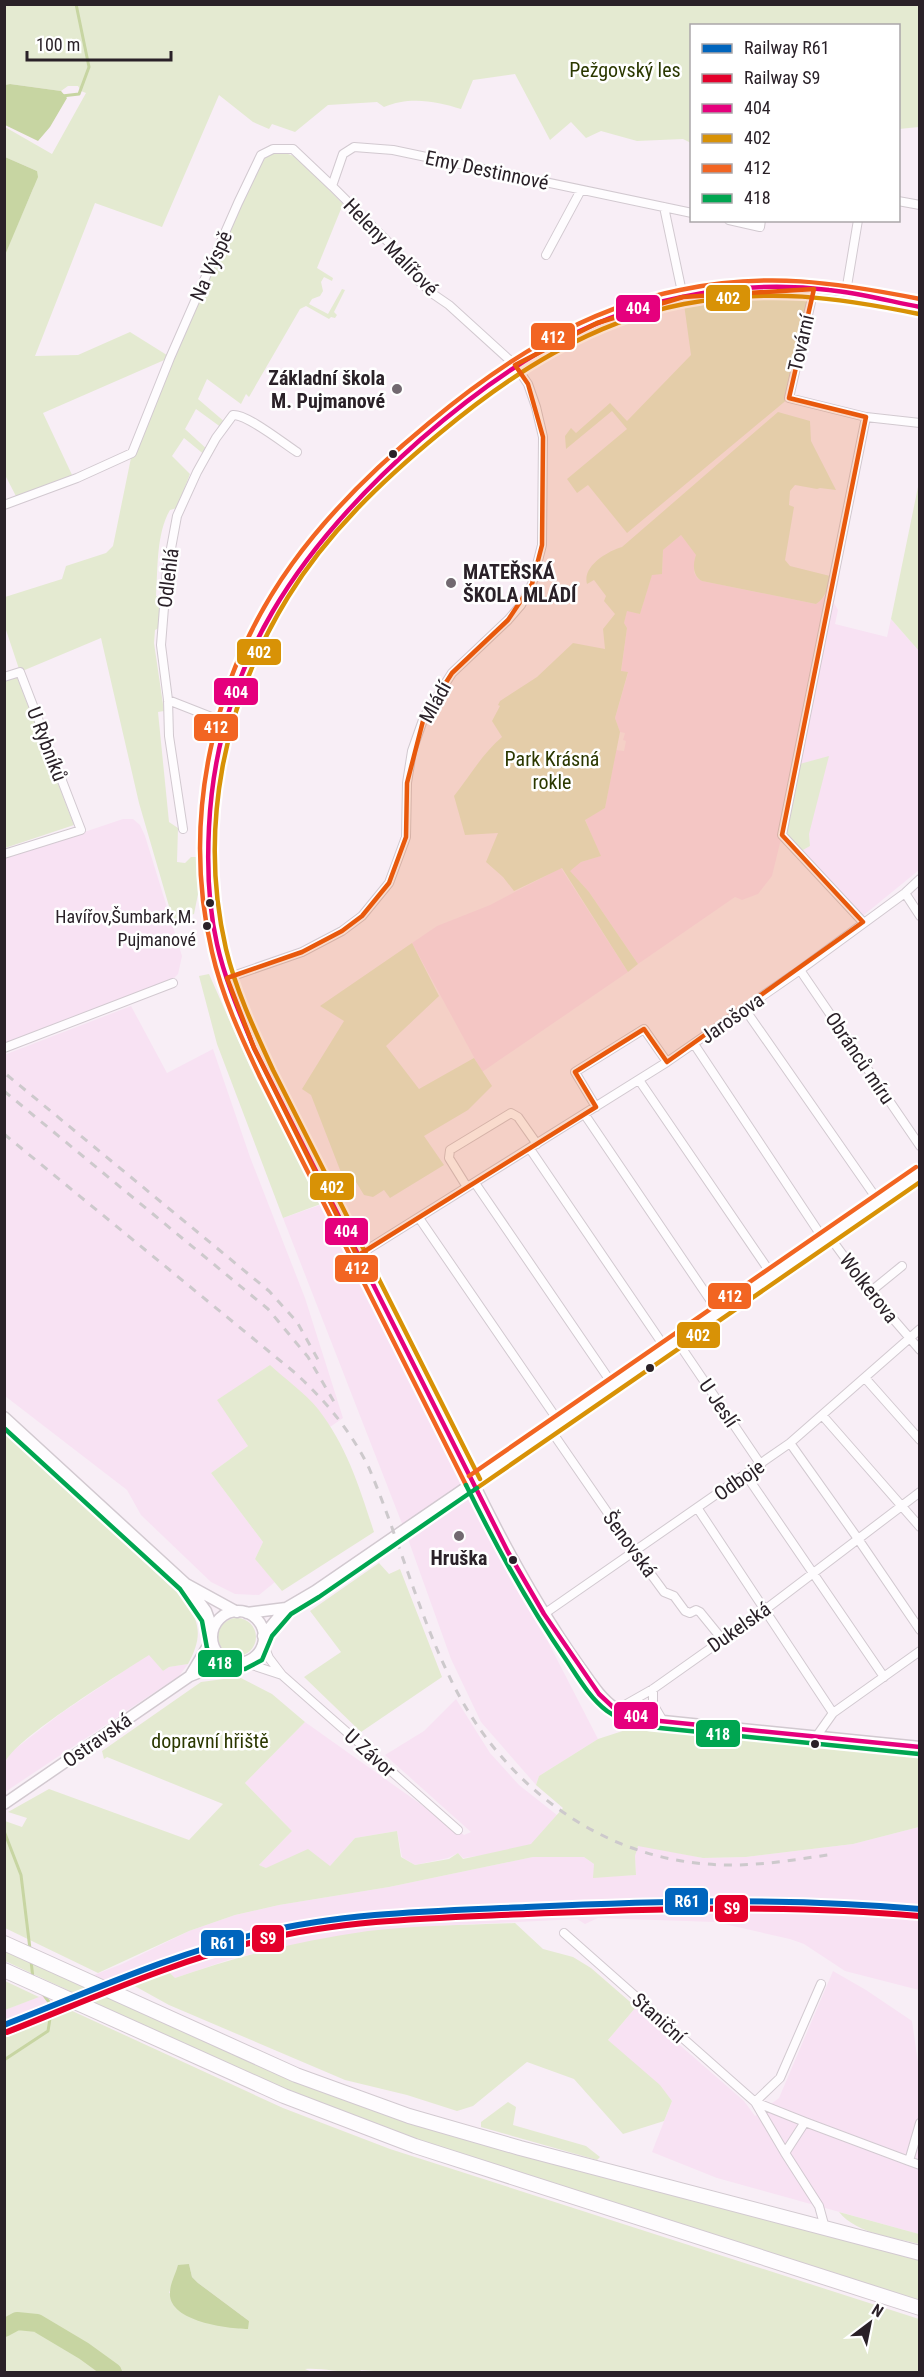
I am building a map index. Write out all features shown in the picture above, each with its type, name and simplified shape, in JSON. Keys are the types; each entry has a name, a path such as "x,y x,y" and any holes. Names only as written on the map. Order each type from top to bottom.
{"highway":[{"path":"4,1937 26,1952"},
{"path":"4,1942 296,2075 400,2113 520,2148 920,2253"},
{"path":"4,1970 284,2096 415,2146 920,2308"}],"street":[{"name":"Heleny Malířové","path":"393,150 354,147 343,154 332,186 390,244 413,270 417,279 433,294 449,304 515,365"},
{"name":"Na Výspě","path":"4,505 128,457 132,453 166,367 261,155 273,149 293,149 332,186"},
{"name":"Emy Destinnové","path":"393,150 690,213"},
{"name":"Emy Destinnové","path":"546,255 581,190"},
{"path":"900,201 920,205"},
{"path":"664,207 683,297"},
{"path":"738,222 759,227 760,222"},
{"path":"846,292 858,222"},
{"path":"920,307 846,292 814,289 747,289 683,297 631,310 597,323 515,365 419,441 332,527 289,581 264,622 242,671 224,722 212,776 207,826 212,911 217,943 227,978 254,1048 508,1552 544,1614 600,1694 616,1710 637,1717 920,1748"},
{"name":"Tovární","path":"814,289 789,398 866,417"},
{"name":"Mládí","path":"227,978 302,952 342,931 362,916 389,882 406,837 407,783 412,751 424,717 452,673 508,620 521,604 532,584 542,545 543,437 528,384 515,365"},
{"name":"Odlehlá","path":"183,829 169,736 168,700 161,645 167,570 177,516 197,472 216,438 233,415 259,427 297,452"},
{"path":"863,922 821,880 782,835 866,417 920,423"},
{"name":"U Rybníků","path":"4,677 20,672 81,830 4,854"},
{"path":"168,700 224,722"},
{"name":"Jarošova","path":"357,1256 585,1115 694,1044 800,970 920,879"},
{"path":"904,893 920,916"},
{"name":"Obránců míru","path":"800,970 920,1146"},
{"path":"4,1048 173,983"},
{"path":"744,1008 879,1202"},
{"path":"596,1107 575,1072 644,1029 667,1062"},
{"name":"Wolkerova","path":"694,1044 827,1238 909,1338"},
{"path":"639,1080 772,1275"},
{"path":"613,1385 471,1185 449,1158 450,1150 511,1113 518,1117 533,1147 666,1349"},
{"path":"585,1115 719,1313"},
{"path":"212,1635 221,1617 286,1608 315,1591 920,1173"},
{"name":"Šenovská","path":"420,1218 634,1551 664,1592 674,1596 685,1611 700,1612 722,1639"},
{"path":"870,1292 902,1266"},
{"name":"Odboje","path":"544,1614 761,1465 790,1443 920,1329"},
{"path":"909,1338 920,1350"},
{"name":"U Jeslí","path":"677,1341 761,1465"},
{"path":"865,1378 920,1440"},
{"path":"822,1415 920,1527"},
{"path":"4,1417 186,1584 206,1611 218,1654 238,1662 256,1655 263,1640 286,1608"},
{"path":"790,1443 920,1630"},
{"path":"746,1475 884,1677"},
{"name":"Dukelská","path":"616,1710 652,1689 766,1609 902,1508 920,1492"},
{"path":"698,1509 833,1713"},
{"path":"186,1584 258,1622 263,1640"},
{"name":"Ostravská","path":"190,1676 212,1635"},
{"name":"U Závor","path":"263,1640 269,1658 282,1675 458,1830"},
{"path":"816,1737 833,1713 920,1651"},
{"name":"Ostravská","path":"4,1804 190,1676 220,1664 238,1662"},
{"name":"U Závor","path":"238,1662 282,1675"},
{"path":"652,1689 653,1704 663,1721"},
{"name":"Staniční","path":"564,1934 720,2074 755,2102 920,2165"},
{"path":"755,2102 775,2084 783,2071 821,1984"},
{"name":"Staniční","path":"755,2102 819,2206 825,2228"},
{"path":"785,2153 805,2122"},
{"path":"909,2161 920,2123"}],"highlighted area":[{"path":"814,289 789,398 866,417 782,835 863,922 667,1062 644,1029 575,1072 596,1107 357,1256 254,1048 227,978 302,952 342,931 362,916 389,883 406,837 407,783 424,717 452,673 508,620 532,584 542,545 543,437 528,384 515,365 597,323 683,297"}],"shaded area":[{"path":"5,85 61,91 67,98 50,127 38,141 5,125"},
{"path":"5,157 37,171 38,177 5,255"},
{"path":"681,535 697,555 694,572 702,581 816,604 826,595 830,576 839,577 834,603 838,610 835,624 887,637 891,619 919,651 919,870 859,919 798,853 810,846 809,834 782,835 772,876 758,894 742,900 735,897 638,964 589,892 569,871 581,862 600,856 585,819 605,808 616,750 624,751 625,733 620,732 615,718 628,673 621,672 627,610 640,614 652,574 662,574 663,550"},
{"path":"123,819 133,819 140,825 145,836 182,956 178,974 172,980 5,1043 4,859"},
{"path":"561,868 628,972 482,1072 412,943 437,926 490,905"},
{"path":"131,1006 167,1073 213,1049 250,1157 305,1298 343,1418 330,1427 317,1408 248,1446 211,1473 263,1542 255,1559 275,1582 259,1595 235,1594 211,1582 141,1515 127,1490 5,1396 4,1055"},
{"path":"323,1204 598,1739 539,1776 536,1785 481,1722 451,1659 408,1539 283,1218"},
{"path":"149,1654 163,1671 169,1667 188,1664 179,1676 5,1792 5,1763 10,1753 60,1714"},
{"path":"456,1699 490,1753 519,1785 562,1819 539,1847 463,1858 458,1853 448,1858 415,1865 402,1857 397,1831 355,1838 330,1866 266,1868 259,1865 292,1831 245,1783 305,1722 464,1835 471,1832 385,1755 424,1731"},
{"path":"919,1827 919,1990 845,1971 804,1944 790,1939 715,1922 598,1918 585,1924 577,1919 415,1927 323,1939 234,1958 175,1978 169,1972 131,1984 5,2034 5,2010 122,1964 189,1931 235,1915 279,1905 389,1887 533,1857 584,1857 594,1864 594,1877 636,1875 635,1856 638,1845 703,1858 746,1857 853,1844"},
{"path":"833,1971 912,2021 920,2064 919,2234 717,2178 652,2152 672,2101 608,2040 636,2007 744,2101 755,2116 779,2098"},
{"path":"189,2264 192,2277 249,2321 248,2329 213,2325 178,2310 172,2302 171,2286 178,2265"}],"green space":[{"name":"Pežgovský les","path":"5,5 919,5 919,127 900,129 900,24 690,24 690,142 683,139 637,141 601,131 586,138 571,122 550,140 515,74 473,80 461,109 423,101 403,102 384,107 377,102 328,105 295,132 272,124 269,129 253,122 219,95 162,227 95,203 35,356 78,355 130,332 170,357 254,171 273,149 297,157 343,204 317,268 333,278 332,281 324,277 321,282 323,291 309,304 328,314 342,289 345,290 334,312 337,315 335,318 329,319 306,306 300,309 249,397 246,394 241,404 207,379 198,399 226,423 222,428 196,409 185,429 209,451 206,456 184,438 172,456 190,474 177,508 170,510 165,519 160,541 156,596 162,598 161,627 155,630 154,643 164,711 158,712 169,822 178,828 177,862 185,863 191,857 197,857 198,894 194,914 173,920 139,803 101,638 20,672 4,624 5,597 62,579 66,566 106,553 113,546 132,453 169,358 43,413 73,477 18,500 5,475 4,255 33,189 37,171 5,157 5,127 52,154 86,93 78,86 68,86 61,91 5,85"},
{"path":"814,289 789,398 627,533 588,485 577,493 567,479 627,429 612,411 566,449 565,436 571,428 576,433 610,403 627,421 691,355 683,297 713,293"},
{"name":"Park Krásná rokle","path":"778,412 810,421 811,441 836,490 795,485 790,491 789,505 794,507 785,560 790,566 830,576 822,598 816,604 702,581 695,573 696,555 681,535 663,550 662,574 652,575 640,614 627,611 621,671 628,672 615,718 620,732 605,808 585,820 601,856 581,862 570,871 589,892 638,964 628,972 562,868 514,891 503,877 486,862 498,833 465,835 454,796 482,758 502,737 492,721 500,706 498,705 500,701 537,677 573,643 605,649 603,629 615,614 604,601 606,596 594,580 587,584 586,577 592,565 603,556 622,547"},
{"path":"919,482 920,651 891,619"},
{"path":"17,677 74,825 5,848 5,681"},
{"path":"829,756 809,834 810,846 798,853 782,835 796,765"},
{"path":"412,943 439,996 386,1046 419,1089 474,1058 492,1086 468,1110 424,1136 444,1165 390,1198 384,1190 373,1197 364,1195 356,1182 347,1188 311,1095 302,1089 344,1021 320,1006"},
{"path":"209,974 251,1069 256,1067 326,1202 283,1218 217,1044 199,976"},
{"path":"270,1365 307,1397 328,1423 352,1468 374,1532 282,1591 255,1559 263,1542 211,1473 248,1446 217,1400"},
{"path":"5,1431 185,1600 194,1616 198,1631 196,1646 188,1664 169,1667 163,1671 149,1655 47,1723 12,1752 5,1763"},
{"path":"379,1563 389,1574 400,1569 442,1677 361,1732 304,1677 341,1652 310,1611"},
{"path":"237,1618 250,1624 256,1637 250,1650 237,1656 224,1650 218,1637 224,1624"},
{"name":"dopravní hřiště","path":"239,1677 272,1694 305,1722 245,1783 292,1831 259,1865 266,1868 308,1849 330,1866 355,1838 397,1831 401,1857 415,1865 449,1859 458,1853 463,1859 531,1844 563,1808 536,1785 539,1776 598,1739 638,1726 919,1754 919,1827 853,1844 746,1857 703,1858 638,1846 635,1856 636,1875 593,1878 594,1864 584,1857 533,1857 389,1887 279,1905 235,1915 189,1931 98,1973 5,1928 5,1821 22,1827 27,1818 8,1812 49,1789 189,1840 223,1804 107,1757 104,1759 102,1751 201,1682"},
{"path":"515,1923 543,1949 573,1957 591,1968 636,2007 608,2040 660,2085 672,2101 664,2121 623,2134 574,2079 527,2062 473,2106 457,2111 407,2095 345,2080 169,2005 131,1984 169,1972 175,1978 270,1950 368,1931 441,1925"},
{"path":"5,1949 295,2081 919,2259 919,2302 468,2158 342,2113 238,2069 5,1961"},
{"path":"5,1981 39,1997 5,2010"},
{"path":"68,2009 283,2108 390,2149 919,2319 919,2372 388,2372 361,2370 352,2372 305,2369 312,2372 5,2372 5,2034","holes":["189,2264 192,2277 198,2283 249,2321 169,2293 174,2280"]},
{"path":"508,2102 516,2107 513,2125 586,2146 600,2157 597,2160 481,2127 481,2122"},
{"path":"839,2212 919,2234 919,2244 865,2230"}],"waterway":[{"path":"62,96 79,94 89,67 76,4"},
{"path":"4,1831 21,1875 30,1949"},
{"path":"31,1961 33,1978"},
{"path":"4,2060 48,2031 52,2006 43,1994"},
{"path":"4,2328 17,2321 37,2323 84,2351 113,2372"}],"railway":[{"path":"7,1075 269,1291 297,1322 321,1365"},
{"path":"4,1091 268,1309 308,1357 337,1407"},
{"path":"4,1134 294,1372 336,1417 354,1441 369,1468 419,1604 453,1684 473,1720 526,1782 557,1808 591,1829 627,1846 666,1858 707,1864 739,1865 834,1854"}],"rail line":[{"name":"R61","path":"4,2025 131,1974 195,1952 260,1933 326,1921 426,1911 674,1902 821,1903 920,1909"},
{"name":"S9","path":"7,2032 197,1959 262,1940 327,1928 427,1918 674,1909 821,1910 919,1916"}],"transit line":[{"name":"412","path":"466,1485 260,1077 233,1016 216,968 203,902 200,851 203,800 210,750 223,700 241,653 264,607 292,564 322,526 373,472 410,439 457,400 546,340 611,310 645,299 680,290 742,281 800,281 920,299"},
{"name":"404","path":"920,307 852,293 792,287 736,289 682,297 644,306 574,334 510,370 449,415 377,480 338,522 303,566 272,612 248,660 228,712 215,768 208,856 210,900 220,957 254,1048 508,1552 544,1614 599,1694 616,1710 650,1720 920,1747"},
{"name":"402","path":"480,1479 273,1070 246,1011 230,965 218,904 215,858 216,812 222,767 247,679 288,597 338,529 398,469 440,433 495,390 554,353 617,323 650,312 715,299 745,296 830,299 919,314"},
{"name":"412","path":"469,1476 916,1167"},
{"name":"402","path":"477,1488 920,1182"},
{"name":"418","path":"4,1428 180,1589 202,1621 207,1648 212,1659 230,1669 245,1669 262,1660 272,1636 291,1614 477,1488"},
{"name":"418","path":"466,1485 501,1553 539,1618 585,1688 601,1706 617,1717 627,1722 650,1727 919,1754"}],"place":[{"name":"Základní škola M. Pujmanové","path":"397,389"},
{"name":"MATEŘSKÁ ŠKOLA MLÁDÍ","path":"451,583"},
{"name":"Havířov,Šumbark,M. Pujmanové","path":"207,926"},
{"name":"Hruška","path":"459,1536"}]}
